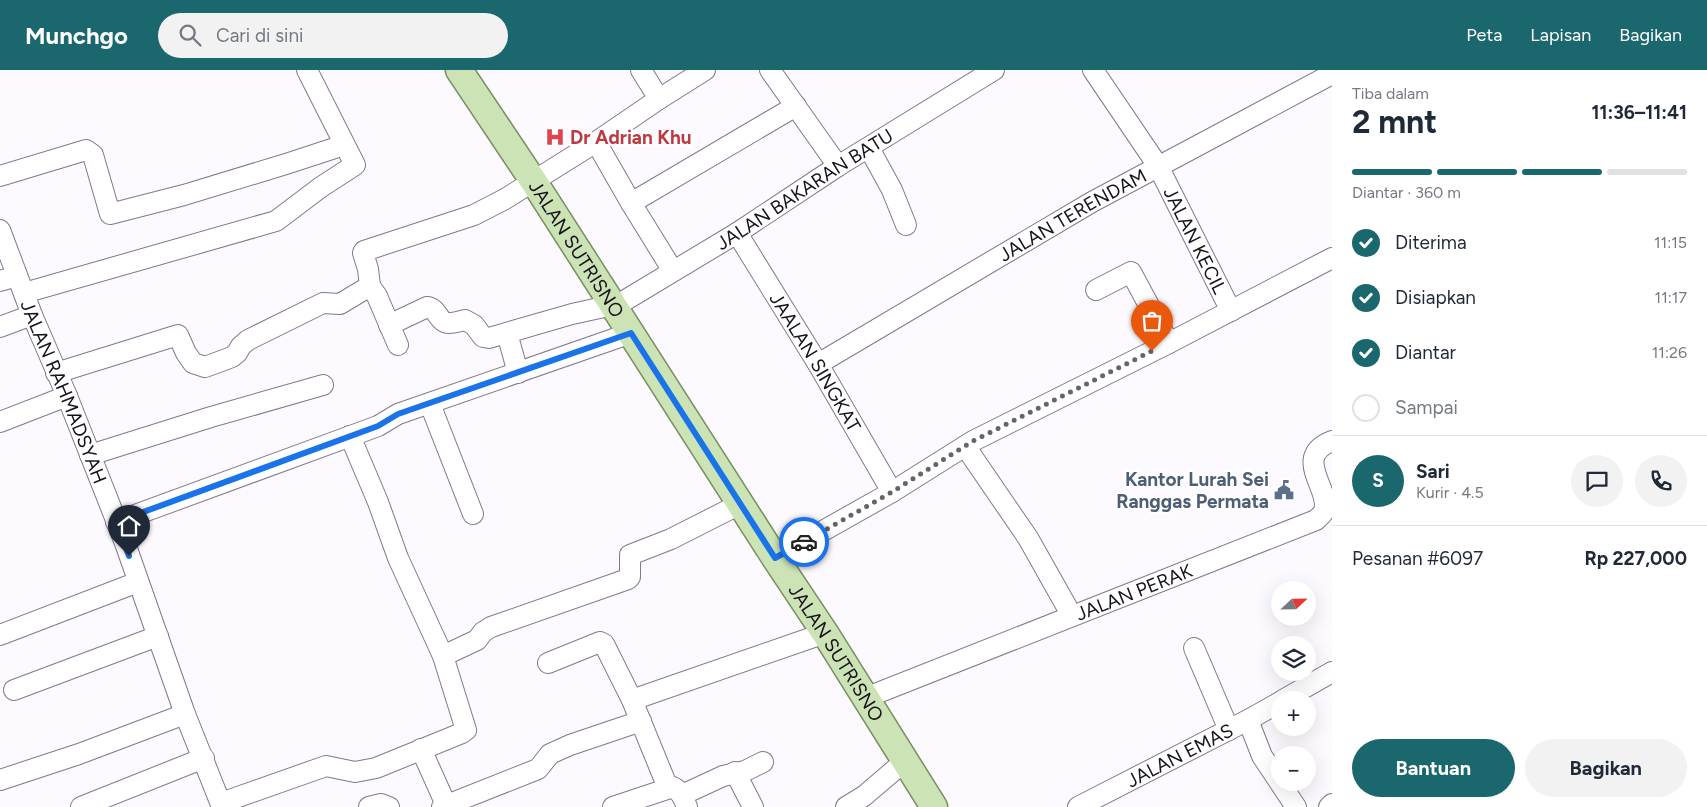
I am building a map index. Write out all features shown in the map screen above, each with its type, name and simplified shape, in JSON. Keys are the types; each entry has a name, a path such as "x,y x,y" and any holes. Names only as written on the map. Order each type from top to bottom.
{"main road":[{"name":"JALAN SUTRISNO","path":"459,70 534,182 825,633 934,807"}],"street":[{"path":"14,283 276,221 315,191 355,165 307,70"},
{"path":"641,70 658,98"},
{"path":"398,346 370,286 363,252 384,243 401,240 474,215 505,200 596,142 658,98 705,70"},
{"path":"770,70 838,166"},
{"name":"JALAN KECIL","path":"1093,70 1158,166 1231,310"},
{"name":"JALAN BAKARAN BATU","path":"389,325 427,307 433,308 441,320 447,323 465,320 470,322 485,338 572,314 613,306 737,233 838,166 989,71"},
{"name":"JALAN TERENDAM","path":"818,364 1092,202 1332,74"},
{"path":"631,203 796,106"},
{"path":"596,142 673,270"},
{"path":"0,176 86,150 93,155 110,214 184,195 344,145"},
{"path":"869,148 892,190 906,225"},
{"name":"JAALAN SINGKAT","path":"737,233 818,364 892,492"},
{"name":"JALAN RAHMADSYAH","path":"1,235 14,283 32,315 67,396 116,522 185,714 222,805"},
{"path":"775,558 892,492 965,446 1332,258"},
{"path":"1096,290 1130,272 1169,342"},
{"path":"56,373 178,336 193,363 204,367 232,357 238,353 241,346 248,340 323,303 340,304 370,286"},
{"path":"0,327 32,315"},
{"path":"507,333 518,373"},
{"path":"116,522 378,426 398,414 631,333"},
{"path":"90,455 210,417 323,385"},
{"path":"0,422 67,396"},
{"path":"430,404 473,514"},
{"path":"222,805 326,766 355,772 376,768 462,734 466,730 443,656 398,558 378,502 350,436"},
{"name":"JALAN PERAK","path":"865,698 1316,520 1326,507 1314,462 1316,451 1323,445 1332,442"},
{"path":"965,446 1028,538 1072,616"},
{"path":"443,656 477,640 483,632 491,627 628,580 630,577 630,555 671,539 740,504"},
{"path":"0,635 138,582"},
{"path":"632,700 825,633"},
{"path":"14,690 158,636"},
{"path":"548,663 600,642 602,643 632,700 640,722 679,796"},
{"path":"1194,648 1229,730"},
{"name":"JALAN EMAS","path":"1299,691 1332,672"},
{"name":"JALAN EMAS","path":"1078,807 1271,707"},
{"path":"0,780 78,754 185,714"},
{"path":"1248,720 1262,756 1296,807"},
{"path":"421,749 445,807 538,769 550,754 570,744 640,722"},
{"path":"81,807 204,758"},
{"path":"846,807 864,796 905,761"},
{"path":"615,807 679,796 722,776 745,771 763,762"},
{"path":"735,772 753,807"},
{"path":"368,807 381,804 389,807"},
{"path":"1329,807 1332,804"}],"way so far":[{"path":"804,542 892,492 973,441 1152,351"}],"place":[{"name":"Dr Adrian Khu","path":"555,137"},
{"name":"Kantor Lurah Sei Ranggas Permata","path":"1284,490"}],"route":[{"path":"129,556 116,522 378,426 398,414 631,333 775,558 804,542"}]}
